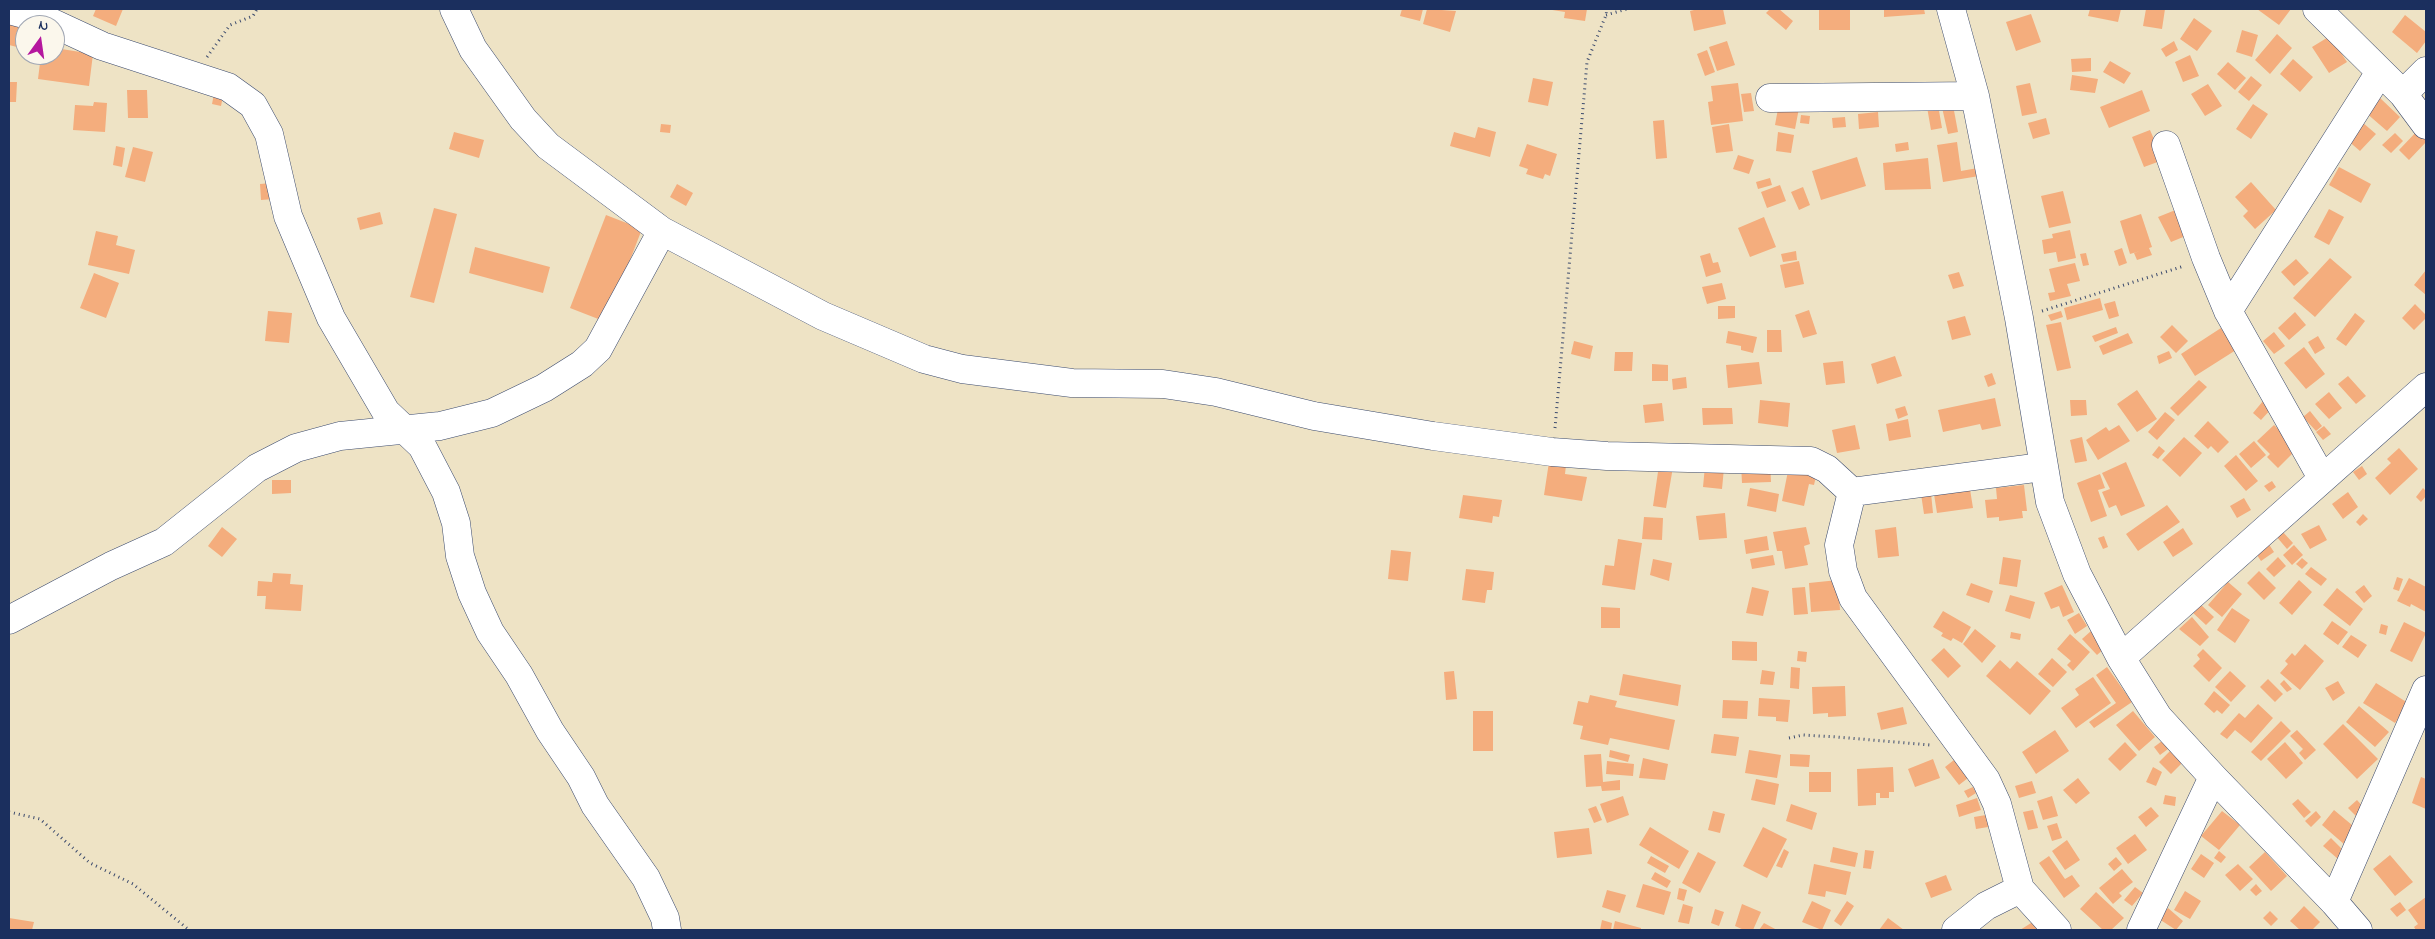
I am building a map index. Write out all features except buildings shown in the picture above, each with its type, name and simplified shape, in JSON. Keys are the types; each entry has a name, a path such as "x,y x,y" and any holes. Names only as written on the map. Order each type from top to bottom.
{"street":[{"path":"454,9 473,49 523,119 548,146 662,231 823,316 924,360 962,370 1072,383 1163,384 1216,392 1314,416 1433,436 1552,452 1607,456 1810,461 1827,469 1852,492"},
{"path":"1951,9 1976,96 2019,318 2042,467 2050,502 2077,574 2121,658 2158,717 2213,777 2334,902 2358,930"},
{"path":"2317,9 2403,94 2426,125"},
{"path":"9,10 46,20 102,46 228,87 253,105 269,134 288,216 331,318 386,412 422,446 446,492 456,523 460,556 472,593 490,632 550,731 581,777 595,806 646,878 664,918 667,930"},
{"path":"2403,94 2426,71"},
{"path":"2228,311 2380,72"},
{"path":"1770,98 1976,96"},
{"path":"2166,145 2206,258 2228,311 2322,478"},
{"path":"9,620 111,566 164,542 257,468 296,448 340,436 440,426 492,412 544,388 582,364 598,349 662,231"},
{"path":"2121,658 2426,387"},
{"path":"1852,492 2042,467"},
{"path":"1852,492 1839,545 1843,571 1854,598 1963,751 1986,780 1997,804 2020,889 2057,930"},
{"path":"2334,902 2426,690"},
{"path":"2141,930 2213,777"},
{"path":"1956,930 1986,906 2020,889"}],"path":[{"path":"194,76 230,26 253,16 257,9"},
{"path":"1552,452 1587,62 1607,9"},
{"path":"1606,15 1627,9"},
{"path":"2019,318 2206,258"},
{"path":"1789,738 1803,735 1836,737 1927,744 1963,751"},
{"path":"9,812 40,819 90,863 133,884 189,930"}]}
